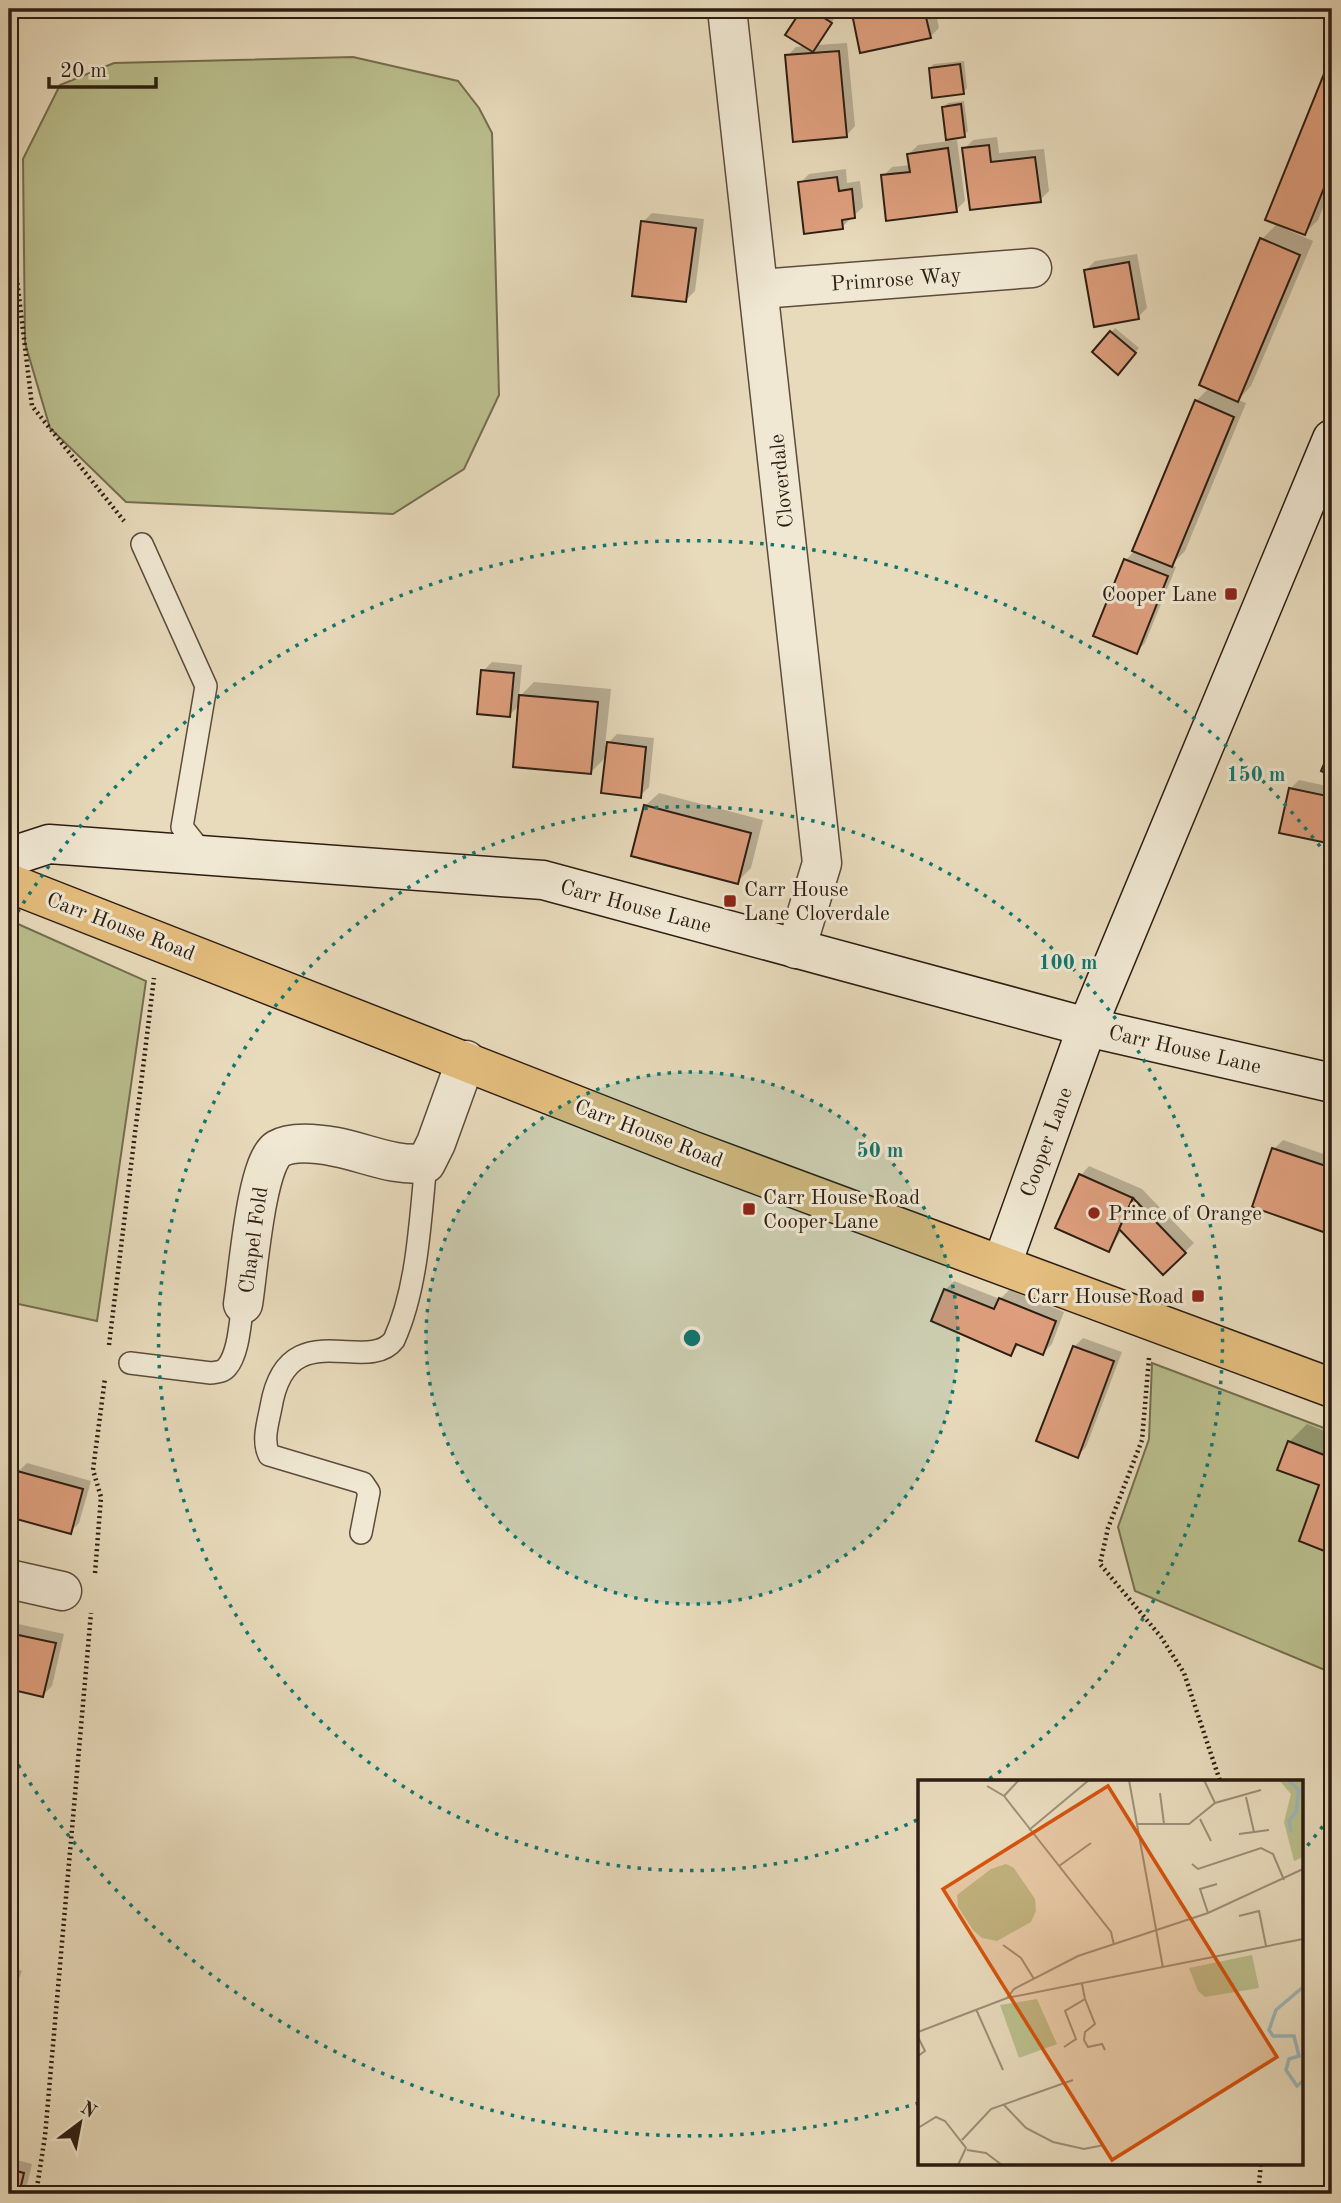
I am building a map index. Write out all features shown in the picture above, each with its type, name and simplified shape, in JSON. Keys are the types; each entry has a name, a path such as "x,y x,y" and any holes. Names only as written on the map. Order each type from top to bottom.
{"highway":[{"name":"Carr House Road","path":"9,883 688,1149 1332,1388"}],"street":[{"name":"Cloverdale","path":"727,9 822,863 796,949"},
{"name":"Primrose Way","path":"760,289 1032,268"},
{"name":"Cooper Lane","path":"1002,1264 1087,1027 1332,439"},
{"name":"Carr House Lane","path":"9,857 49,844 543,880 1087,1027 1332,1083"},
{"path":"425,1163 436,1143 466,1060"},
{"name":"Chapel Fold","path":"243,1304 262,1176 275,1150 289,1143 336,1147 405,1165 425,1163"},
{"path":"9,1579 82,1594"}],"lane":[{"path":"142,544 206,686 182,827 205,856"},
{"path":"361,1533 369,1492 363,1483 269,1455 264,1445 272,1397 286,1365 307,1354 373,1351 390,1346 394,1340 407,1294 419,1232 425,1163"},
{"path":"130,1363 211,1373 222,1371 228,1366 233,1355 243,1304"}],"path":[{"path":"9,212 32,406 142,544"},
{"path":"108,1348 158,942"},
{"path":"1161,1324 1148,1360 1142,1440 1108,1528 1100,1564 1161,1637 1184,1673 1220,1780"},
{"path":"36,2194 46,2136 82,1594 101,1497 93,1470 105,1375"},
{"path":"1258,2194 1261,2164"}],"green space":[{"path":"353,57 458,81 479,108 492,133 499,395 464,469 393,514 126,502 50,428 25,343 23,159 60,85 114,63"},
{"path":"9,920 146,981 97,1321 9,1302"},
{"path":"1152,1363 1332,1431 1332,1673 1135,1591 1118,1527 1149,1439"}],"building":[{"path":"802,9 810,9 832,23 813,52 785,35"},
{"path":"851,9 924,9 931,38 860,53"},
{"path":"839,51 847,137 793,142 785,55"},
{"path":"960,64 964,94 932,98 929,68"},
{"path":"1326,69 1332,72 1332,168 1305,235 1265,220"},
{"path":"961,104 965,137 946,140 942,107"},
{"path":"989,145 991,162 1035,157 1041,202 970,210 962,148"},
{"path":"948,148 957,212 886,221 881,175 910,172 907,154"},
{"path":"837,177 839,191 852,189 855,218 842,220 843,229 804,234 798,182"},
{"path":"641,221 696,228 686,302 632,296"},
{"path":"1260,238 1300,255 1238,402 1199,385"},
{"path":"1129,262 1139,319 1094,327 1084,270"},
{"path":"1110,331 1136,353 1118,375 1092,352"},
{"path":"1195,400 1234,417 1172,567 1132,551"},
{"path":"1124,559 1168,576 1137,654 1093,636"},
{"path":"481,670 514,673 510,717 477,714"},
{"path":"519,695 598,702 591,774 513,767"},
{"path":"607,742 646,747 641,798 601,793"},
{"path":"1327,757 1332,759 1332,776 1321,771"},
{"path":"1289,788 1332,797 1332,844 1279,833"},
{"path":"644,805 751,833 738,884 631,856"},
{"path":"1272,1148 1332,1168 1332,1235 1252,1207"},
{"name":"Prince of Orange","path":"1079,1174 1133,1198 1109,1252 1055,1228"},
{"path":"1133,1198 1186,1253 1163,1275 1119,1229"},
{"path":"944,1289 994,1309 999,1298 1056,1321 1043,1355 1016,1344 1011,1356 931,1321"},
{"path":"1073,1346 1114,1361 1078,1458 1036,1441"},
{"path":"1288,1441 1332,1458 1332,1554 1299,1541 1319,1485 1277,1470"},
{"path":"17,1471 83,1489 71,1534 9,1517 9,1478 14,1479"},
{"path":"9,1633 56,1643 43,1697 9,1689"},
{"path":"9,2169 24,2173 19,2194 9,2194"}],"place":[{"name":"Cooper Lane","path":"1231,594"},
{"name":"Carr House Lane Cloverdale","path":"730,901"},
{"name":"Carr House Road Cooper Lane","path":"749,1209"},
{"name":"Prince of Orange","path":"1094,1213"},
{"name":"Carr House Road","path":"1198,1296"}]}
